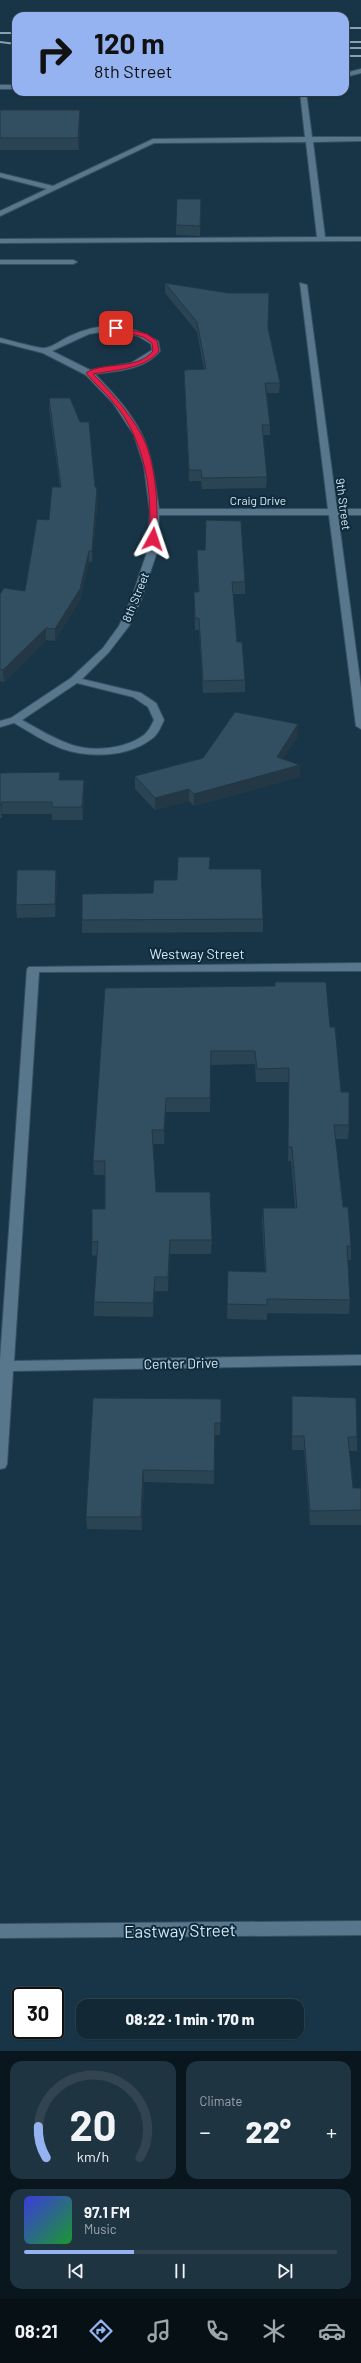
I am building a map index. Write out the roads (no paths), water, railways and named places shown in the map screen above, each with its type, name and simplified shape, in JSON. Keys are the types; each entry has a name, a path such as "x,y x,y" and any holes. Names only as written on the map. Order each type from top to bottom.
{"street":[{"path":"349,74 361,71"},
{"path":"0,87 12,87"},
{"path":"304,96 321,239"},
{"path":"0,214 153,141 361,140"},
{"path":"0,175 53,188"},
{"path":"0,241 361,239"},
{"path":"0,262 73,262"},
{"name":"9th Street","path":"303,285 361,726"},
{"path":"46,351 82,332 98,329 116,328 132,330 155,343 156,351 150,358 138,363 89,373"},
{"name":"8th Street","path":"0,340 46,351 89,373 116,401 138,435 148,466 155,512 152,552 136,600 124,626 106,650 75,680 15,720 0,724"},
{"name":"Craig Drive","path":"155,512 361,512"},
{"path":"15,720 68,748 89,751 115,750 139,742 154,732 159,720 152,705 137,696 75,680"},
{"name":"Westway Street","path":"3,1366 33,969 361,967"},
{"name":"Center Drive","path":"3,1366 361,1360"},
{"path":"0,1464 3,1366"},
{"name":"Eastway Street","path":"0,1931 361,1928"}],"railway":[{"path":"349,28 361,28"},
{"path":"0,33 12,33"},
{"path":"0,42 12,44"},
{"path":"349,42 361,42"},
{"path":"349,48 361,48"},
{"path":"349,56 361,56"}]}
